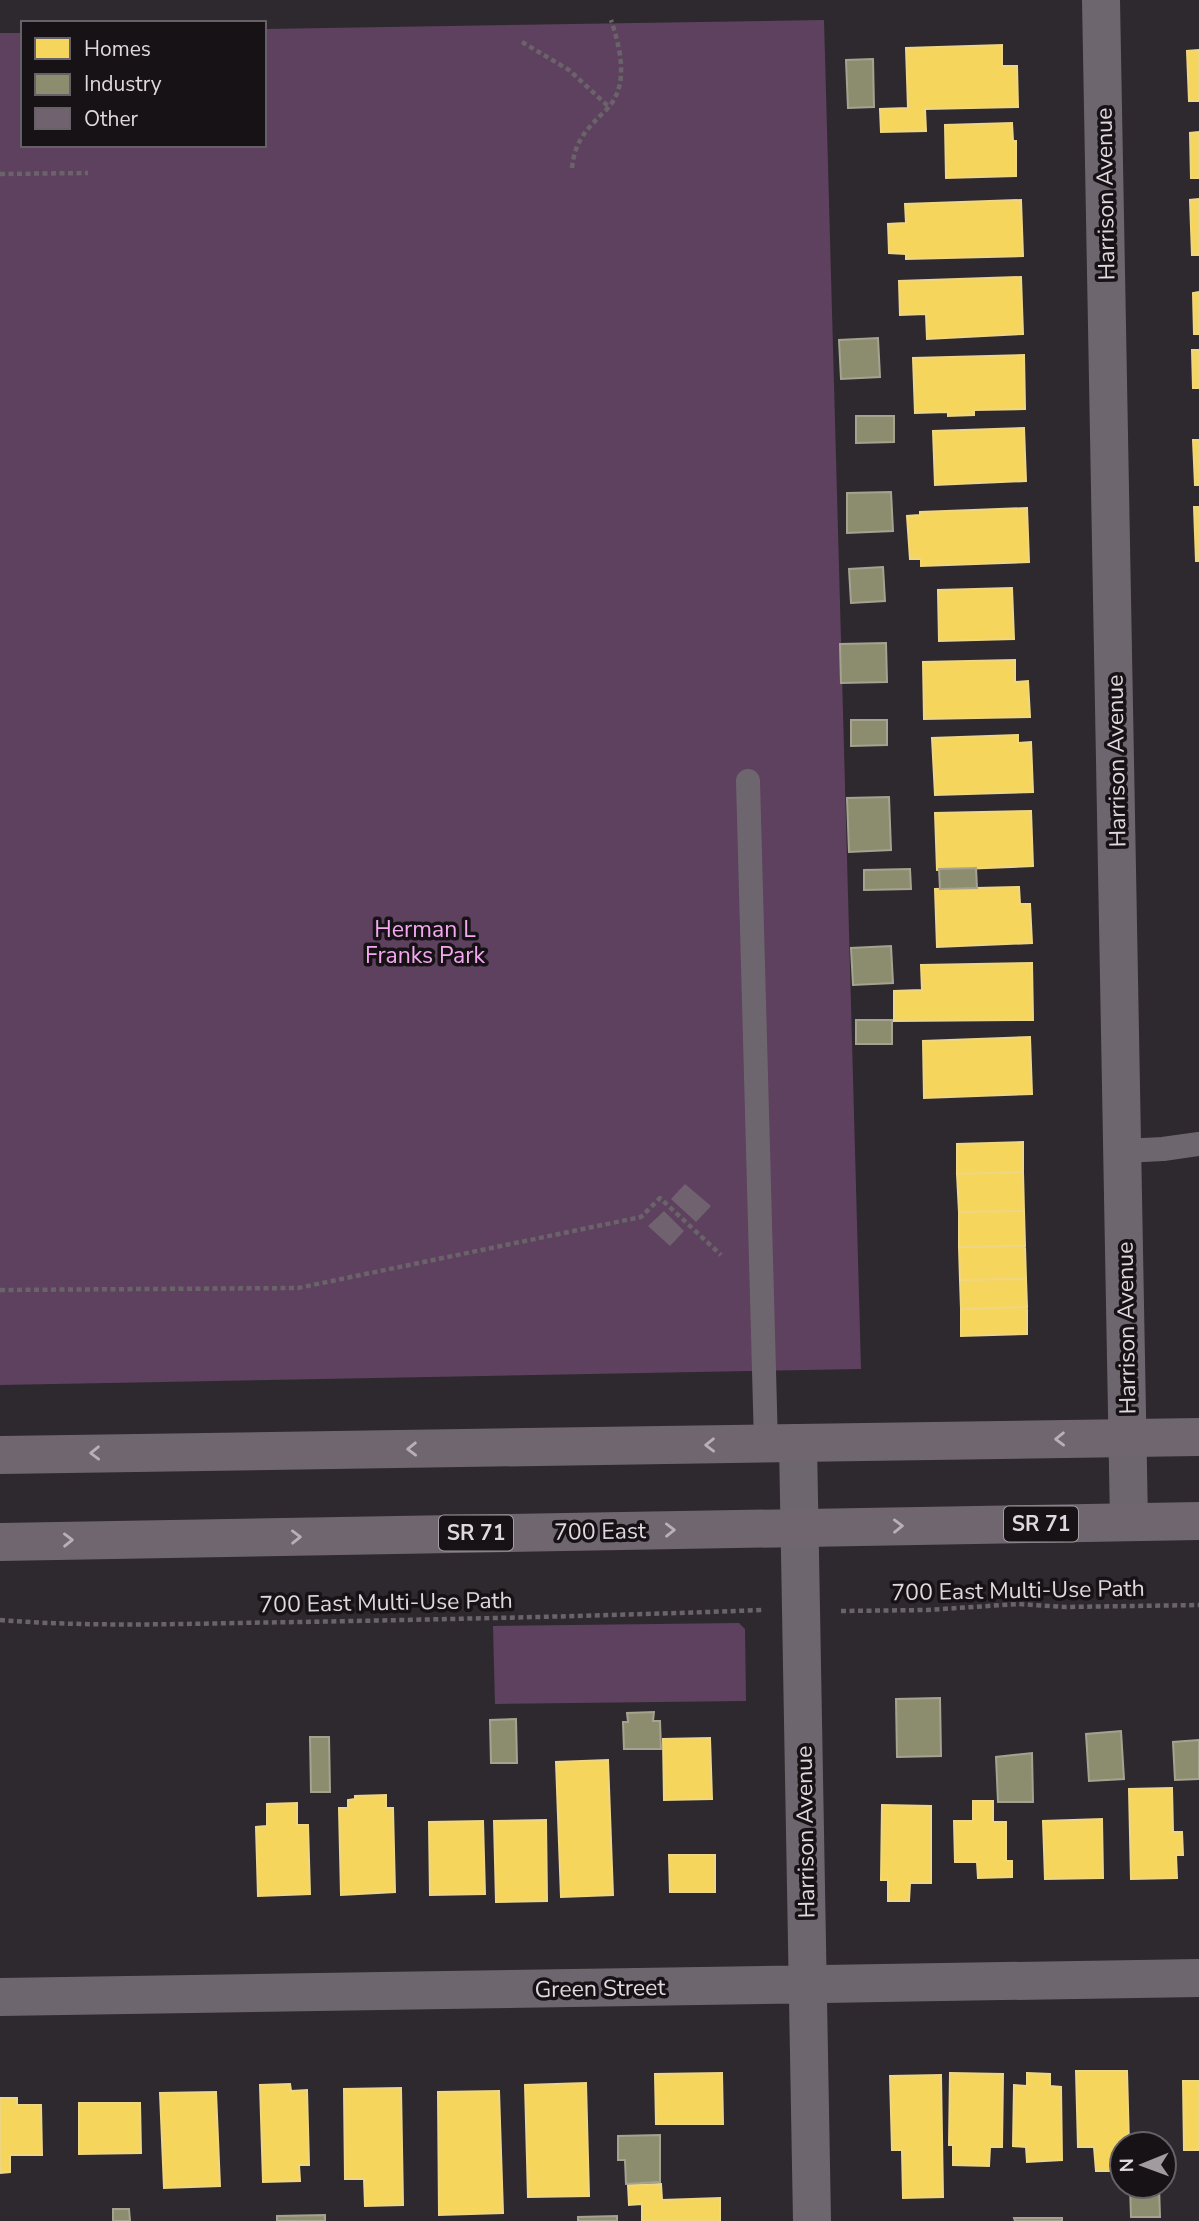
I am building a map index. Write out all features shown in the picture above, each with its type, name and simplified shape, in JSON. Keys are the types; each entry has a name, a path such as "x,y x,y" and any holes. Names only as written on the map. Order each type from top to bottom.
{"main road":[{"path":"0,1455 1199,1437"},
{"name":"700 East","path":"0,1542 1199,1521"}],"street":[{"name":"Harrison Avenue","path":"1101,0 1129,1522"},
{"name":"Harrison Avenue","path":"782,1443 800,1528 812,2221"},
{"name":"Green Street","path":"0,1997 1199,1978"}],"lane":[{"path":"748,781 782,1443"},
{"path":"1123,1151 1199,1144"}],"path":[{"path":"572,168 575,150 583,134 609,107 618,89 621,66 618,41 611,20"},
{"path":"522,42 569,70 609,107"},
{"path":"0,174 89,173"},
{"path":"0,1290 298,1288 641,1217 660,1198 721,1255"},
{"name":"700 East Multi-Use Path","path":"837,1611 927,1610 1018,1604 1066,1607 1199,1605"},
{"name":"700 East Multi-Use Path","path":"0,1620 45,1624 200,1623 772,1610"}],"green space":[{"name":"Herman L Franks Park","path":"824,20 861,1369 0,1385 0,33 21,33 21,147 266,147 266,29"},
{"path":"739,1623 745,1629 746,1701 495,1704 493,1626"}],"building: Homes":[{"path":"1002,45 1002,66 1017,66 1018,107 925,109 926,131 881,132 880,109 908,108 906,48"},
{"path":"1199,50 1199,101 1189,101 1187,51"},
{"path":"1012,123 1013,141 1016,141 1016,176 946,178 945,125"},
{"path":"1199,132 1199,178 1191,178 1190,133"},
{"path":"1199,199 1199,255 1192,255 1190,200"},
{"path":"1021,200 1023,256 906,259 906,254 889,253 888,224 906,223 905,204"},
{"path":"1021,277 1023,334 927,339 926,314 900,315 899,281"},
{"path":"1199,292 1199,334 1194,334 1193,293"},
{"path":"1192,350 1199,350 1199,388 1193,388"},
{"path":"1024,355 1025,409 974,410 974,415 948,416 948,412 915,413 913,358"},
{"path":"1024,428 1026,481 935,485 933,431"},
{"path":"1193,440 1199,440 1199,485 1195,485"},
{"path":"1194,507 1199,507 1199,561 1196,561"},
{"path":"1027,508 1029,562 921,566 921,559 910,559 907,516 920,515 920,512"},
{"path":"1012,588 1014,639 939,641 938,590"},
{"path":"1015,660 1015,682 1028,681 1030,717 924,719 923,662"},
{"path":"1018,735 1018,743 1031,742 1033,792 935,795 932,738"},
{"path":"1031,811 1033,866 937,870 935,813"},
{"path":"1019,887 1020,904 1030,904 1032,943 937,947 935,889"},
{"path":"1032,963 1033,1020 894,1021 894,991 922,990 921,965"},
{"path":"1030,1037 1032,1094 924,1098 923,1041"},
{"path":"1023,1142 1023,1172 957,1174 957,1144"},
{"path":"1023,1172 1024,1211 959,1212 957,1174"},
{"path":"1024,1211 1025,1246 959,1247 959,1212"},
{"path":"1025,1246 1026,1279 960,1280 959,1247"},
{"path":"1026,1279 1027,1307 961,1309 960,1280"},
{"path":"1027,1307 1027,1334 961,1336 961,1309"},
{"path":"710,1738 712,1799 664,1800 663,1739"},
{"path":"608,1760 613,1895 561,1897 556,1762"},
{"path":"1172,1788 1173,1832 1182,1832 1183,1855 1176,1855 1177,1878 1131,1879 1129,1789"},
{"path":"386,1795 386,1808 393,1808 395,1892 341,1895 339,1808 348,1808 348,1800 355,1799 355,1796"},
{"path":"973,1801 993,1801 993,1822 1006,1822 1006,1861 1012,1861 1012,1877 978,1878 977,1862 955,1862 954,1821 973,1821"},
{"path":"297,1803 297,1825 308,1825 310,1894 258,1896 256,1827 267,1826 267,1804"},
{"path":"882,1805 931,1806 931,1883 910,1883 909,1901 888,1901 888,1880 881,1880"},
{"path":"1102,1819 1103,1878 1045,1879 1043,1821"},
{"path":"546,1820 547,1901 496,1902 494,1821"},
{"path":"483,1821 485,1894 430,1895 429,1822"},
{"path":"669,1855 715,1855 715,1892 670,1892"},
{"path":"1076,2071 1127,2071 1129,2130 1108,2130 1108,2171 1096,2171 1094,2147 1078,2147"},
{"path":"722,2073 723,2124 656,2124 655,2074"},
{"path":"950,2073 1003,2074 1002,2147 990,2147 989,2166 953,2165 953,2145 949,2145"},
{"path":"1027,2073 1050,2074 1050,2086 1061,2087 1062,2160 1027,2162 1026,2147 1013,2146 1014,2085 1027,2086"},
{"path":"941,2075 943,2197 903,2198 902,2150 892,2150 890,2076"},
{"path":"1183,2081 1199,2081 1199,2150 1184,2150"},
{"path":"586,2083 589,2196 528,2197 525,2085"},
{"path":"290,2084 291,2091 307,2090 309,2165 299,2165 300,2181 263,2182 260,2085"},
{"path":"401,2088 403,2205 365,2206 364,2179 345,2179 344,2089"},
{"path":"499,2091 503,2213 439,2215 438,2092"},
{"path":"216,2092 220,2186 164,2188 160,2093"},
{"path":"0,2098 17,2098 17,2105 41,2105 42,2155 10,2155 10,2172 0,2173"},
{"path":"79,2103 140,2103 141,2153 79,2154"},
{"path":"661,2184 662,2200 720,2198 720,2221 642,2221 642,2204 629,2205 628,2185"}],"building: Industry":[{"path":"873,59 874,107 848,108 846,60"},
{"path":"878,338 880,377 841,379 839,340"},
{"path":"856,416 894,416 894,442 856,443"},
{"path":"891,492 893,531 847,533 847,493"},
{"path":"883,567 885,601 851,603 849,569"},
{"path":"886,643 887,682 841,683 840,644"},
{"path":"851,720 887,720 887,745 851,746"},
{"path":"889,797 891,850 849,852 847,798"},
{"path":"976,868 977,888 940,889 939,869"},
{"path":"910,869 911,889 864,890 864,870"},
{"path":"891,946 893,983 853,985 851,948"},
{"path":"856,1020 892,1020 892,1044 856,1044"},
{"path":"940,1698 941,1756 897,1757 896,1699"},
{"path":"654,1712 653,1721 660,1721 661,1749 624,1749 623,1722 628,1722 627,1713"},
{"path":"516,1719 517,1763 491,1763 490,1720"},
{"path":"1121,1731 1124,1779 1089,1781 1086,1734"},
{"path":"310,1737 329,1737 330,1792 311,1792"},
{"path":"1199,1740 1199,1779 1175,1780 1173,1742"},
{"path":"1032,1753 1033,1802 998,1802 996,1757"},
{"path":"660,2135 660,2182 626,2184 625,2160 618,2160 618,2136"},
{"path":"1130,2200 1159,2200 1160,2217 1131,2217"},
{"path":"113,2209 129,2209 130,2221 113,2221"},
{"path":"325,2215 325,2221 277,2221 277,2216"},
{"path":"617,2216 617,2221 578,2221 578,2217"},
{"path":"1014,2218 1062,2218 1062,2221 1015,2221"}],"building: Other":[{"path":"685,1184 711,1206 696,1222 671,1199"},
{"path":"664,1211 684,1231 670,1246 648,1226"}]}
